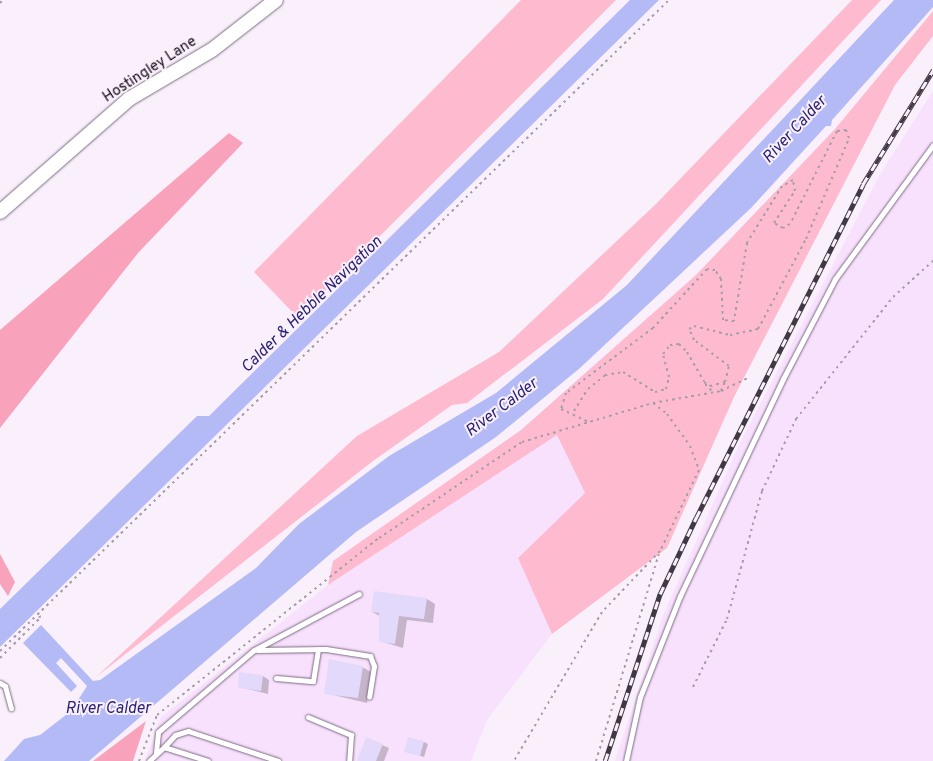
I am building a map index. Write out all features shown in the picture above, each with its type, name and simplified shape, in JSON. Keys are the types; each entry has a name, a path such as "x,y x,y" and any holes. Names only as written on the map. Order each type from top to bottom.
{"main road":[{"name":"Hostingley Lane","path":"0,212 129,99 212,50 276,0"}],"lane":[{"path":"626,761 640,697 666,630 783,379 835,279 933,145"},
{"path":"156,752 158,732 254,650 359,594"},
{"path":"254,650 318,649 370,656 374,666 369,697"},
{"path":"276,678 313,681 318,649"},
{"path":"0,684 5,686 11,708"},
{"path":"308,717 351,735 349,761"},
{"path":"149,761 175,735 188,731 278,761"},
{"path":"164,747 208,761"}],"path":[{"path":"0,4 3,0"},
{"path":"0,651 669,0"},
{"path":"589,422 574,411 562,409 566,394 653,328 707,270 715,270 721,280 723,320 734,321 747,243 782,186 793,180 795,191 774,223 783,228 790,224 837,131 846,130 849,138 806,239 758,329 730,335 694,326 689,329 694,340 729,366 721,391"},
{"path":"693,687 727,619 762,491 796,419 893,297 933,261"},
{"path":"574,411 588,389 605,376 623,372 655,392 666,389 670,377 663,354 670,346 679,344 687,352 704,382 713,392"},
{"path":"139,761 157,715 328,576 522,442 653,403 721,391 748,378"},
{"path":"704,382 710,386 725,382"},
{"path":"596,761 660,551 699,470 690,446 667,414 653,403"},
{"path":"514,761 602,612 660,551"},
{"path":"0,658 40,618 39,614"}],"shaded area":[{"path":"521,0 616,0 298,318 254,272"},
{"path":"852,0 881,0 603,299 467,403 452,405 373,461 96,677 357,436 499,352 656,204"},
{"path":"933,11 933,36 895,85 734,397 667,548 552,634 518,558 585,493 557,435 328,585 333,561 521,430 696,275 835,129"},
{"path":"933,91 933,761 615,761 663,615 741,441 880,174"},
{"path":"229,133 243,143 138,253 0,428 0,330"},
{"path":"557,435 585,493 518,558 552,634 487,720 471,761 145,761 161,717 328,585"},
{"path":"0,554 15,582 8,596 0,584"},
{"path":"146,721 133,761 93,761"}],"water":[{"path":"630,0 659,0 0,647 0,609 197,416 209,416"},
{"name":"River Calder","path":"894,0 933,0 933,7 832,120 831,126 826,126 751,208 580,368 496,437 356,532 89,761 4,761 24,739 40,735 71,711 87,686 61,658 56,663 77,686 71,692 23,643 41,625 93,681 100,680 256,568 299,524 389,456 496,393 627,285"}],"building":[{"path":"374,591 427,598 424,619 399,616 395,644 379,642 379,613 371,612"},
{"path":"329,659 363,666 358,698 324,694"},
{"path":"239,672 263,675 261,691 238,688"},
{"path":"366,737 383,744 376,761 357,761"},
{"path":"408,737 424,741 420,756 404,752"}],"railway":[{"path":"605,761 660,594 696,518 863,184 933,70"}],"water label":[{"name":"Calder & Hebble Navigation","path":"312,305"}]}
